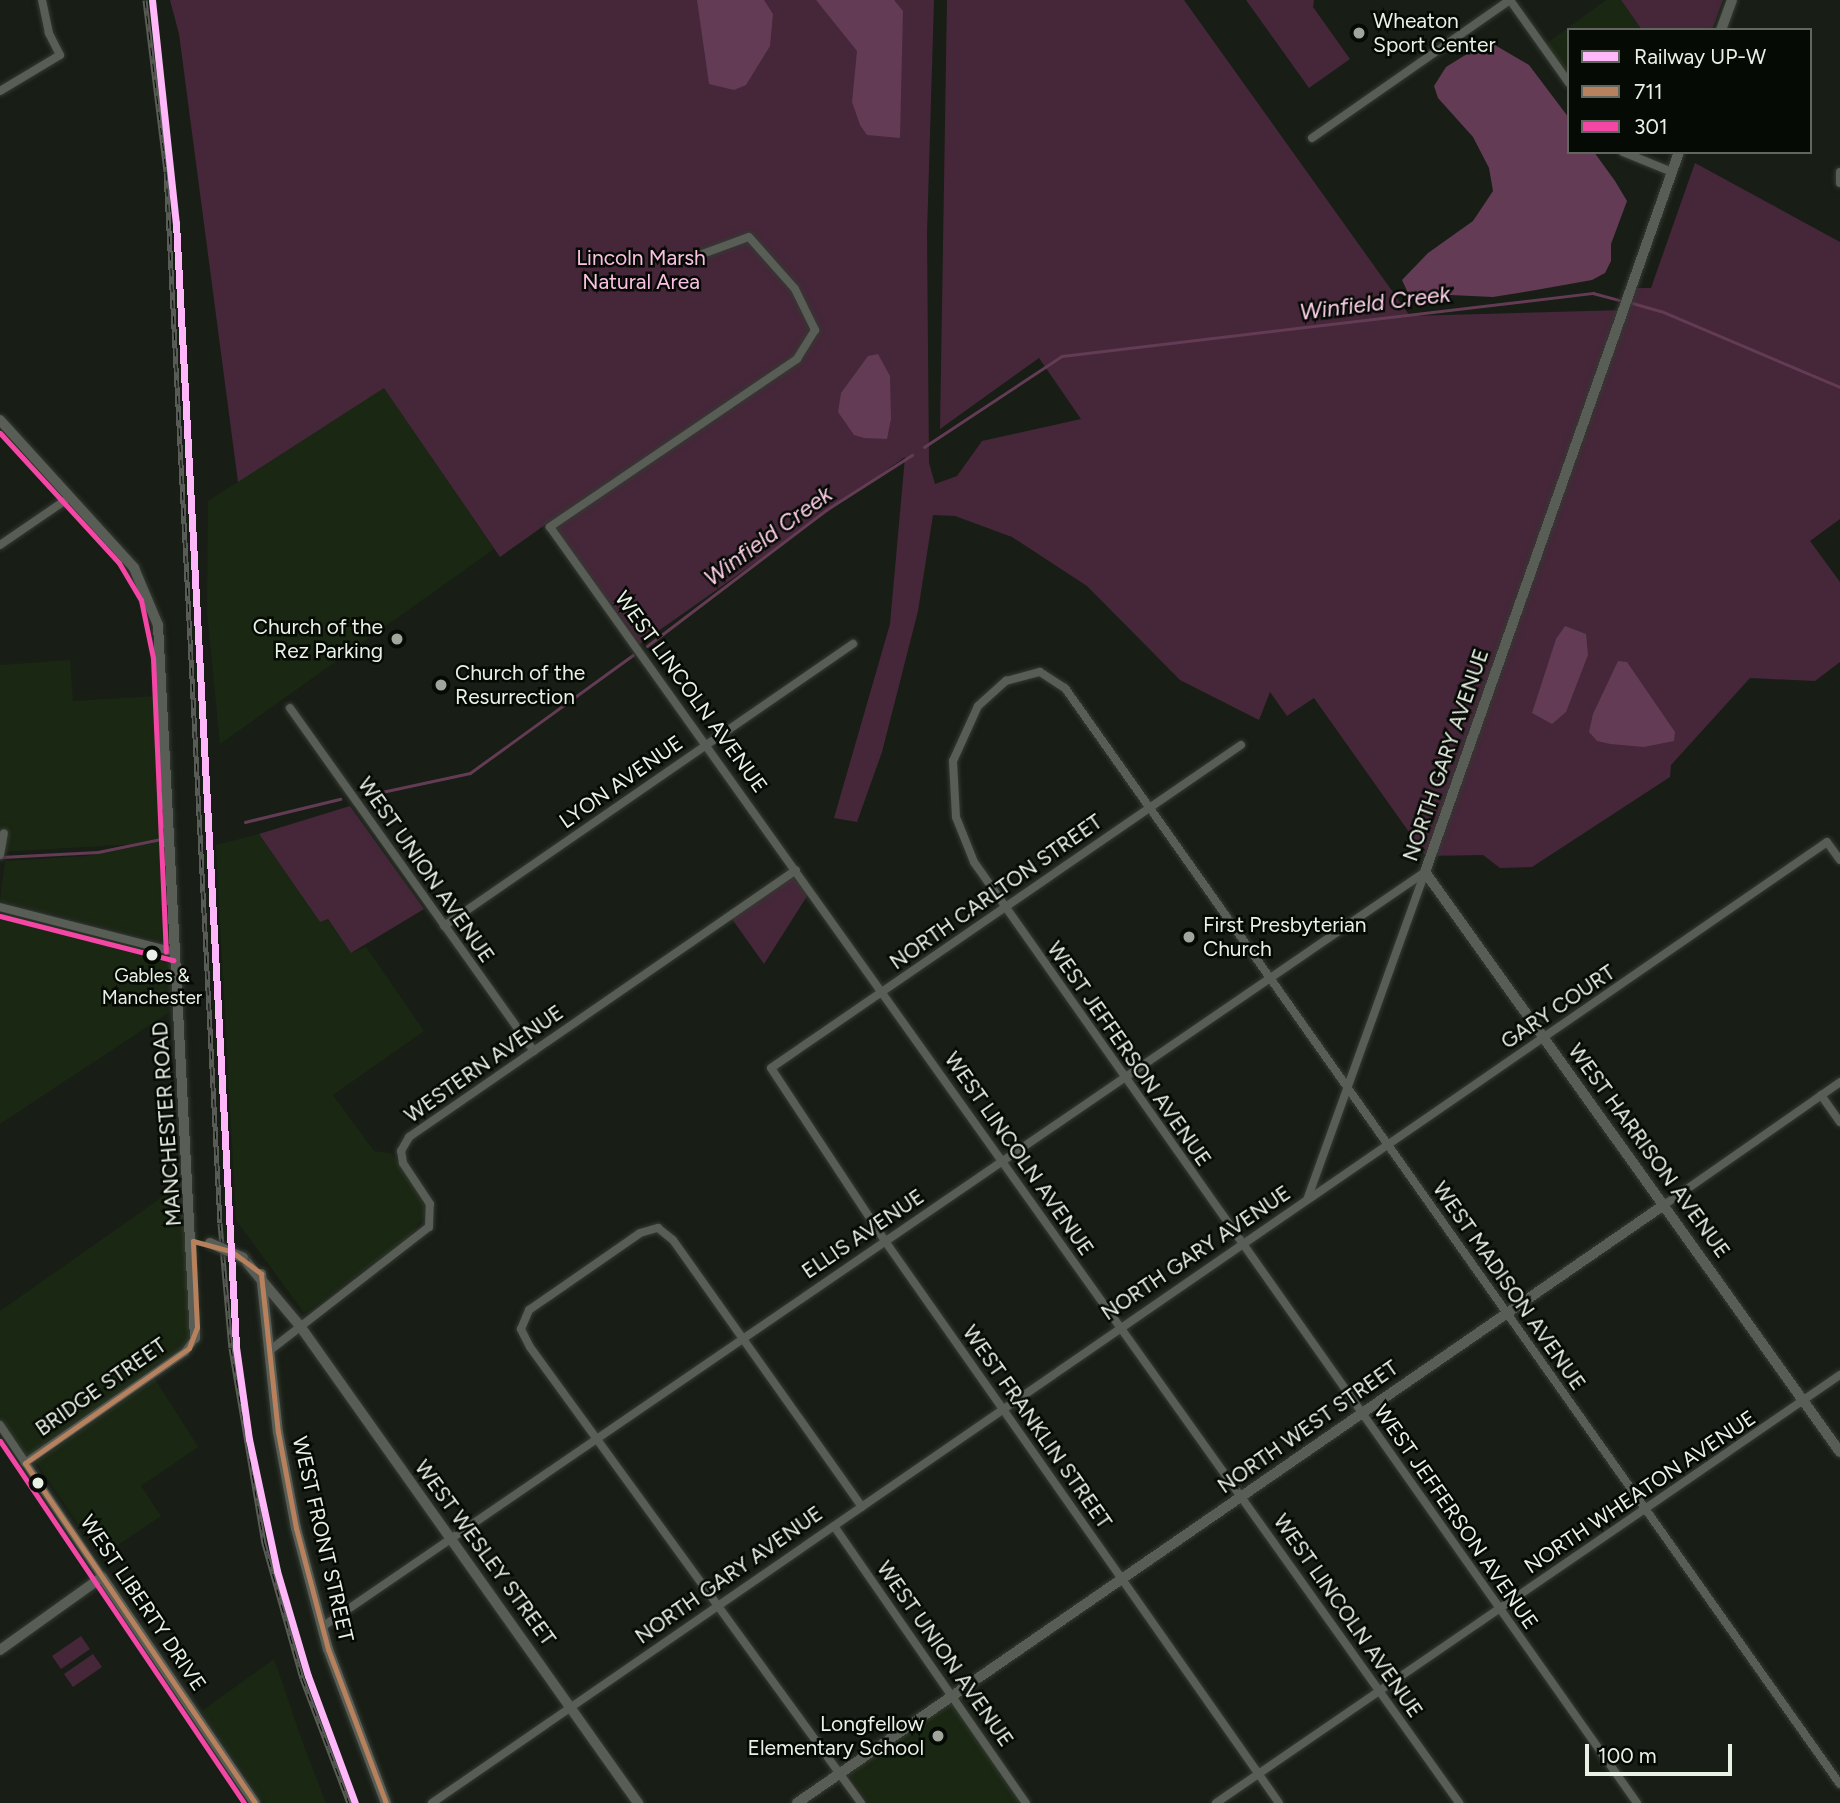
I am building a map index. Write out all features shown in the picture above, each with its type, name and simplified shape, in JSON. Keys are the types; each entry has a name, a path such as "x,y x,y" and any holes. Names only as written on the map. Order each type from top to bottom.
{"street":[{"path":"0,91 60,55 42,0"},
{"path":"1312,138 1510,0 1567,80"},
{"path":"1722,28 1732,0"},
{"path":"1628,154 1672,172"},
{"name":"NORTH GARY AVENUE","path":"432,1803 1307,1200 1349,1088 1678,154"},
{"path":"1840,172 1840,183"},
{"name":"WEST LINCOLN AVENUE","path":"696,256 749,237 795,289 816,330 797,359 550,527 1459,1803"},
{"name":"MANCHESTER ROAD","path":"0,420 134,568 158,625 193,1241 195,1338"},
{"path":"0,545 70,497"},
{"name":"LYON AVENUE","path":"444,926 853,644"},
{"name":"WEST JEFFERSON AVENUE","path":"1150,808 1058,681 1040,672 1006,681 969,721 953,761 952,789 967,848 1004,908 1637,1803"},
{"name":"WEST UNION AVENUE","path":"290,708 534,1051"},
{"name":"NORTH CARLTON STREET","path":"771,1068 1241,745"},
{"name":"WEST MADISON AVENUE","path":"1150,808 1840,1784"},
{"path":"0,855 4,833"},
{"name":"GARY COURT","path":"1307,1200 1827,842 1840,860"},
{"name":"WESTERN AVENUE","path":"300,1326 429,1227 430,1204 403,1163 405,1142 796,870"},
{"name":"ELLIS AVENUE","path":"321,1627 1269,976 1425,872"},
{"name":"WEST HARRISON AVENUE","path":"1425,872 1840,1452"},
{"path":"0,907 175,952"},
{"name":"WEST FRANKLIN STREET","path":"771,1068 885,1241 1279,1803"},
{"name":"NORTH WEST STREET","path":"797,1803 1840,1082"},
{"path":"1821,1095 1840,1122"},
{"path":"862,1507 673,1240 658,1228 640,1233 529,1310 521,1329 838,1774 862,1803"},
{"path":"193,1241 210,1243 243,1258 261,1274"},
{"name":"WEST WESLEY STREET","path":"261,1274 638,1803"},
{"name":"WEST FRONT STREET","path":"261,1274 288,1485 321,1627 386,1803"},
{"path":"269,1351 300,1326"},
{"name":"BRIDGE STREET","path":"25,1463 180,1356 195,1338"},
{"name":"NORTH WHEATON AVENUE","path":"1216,1803 1840,1375"},
{"name":"WEST LIBERTY DRIVE","path":"0,1424 256,1803"},
{"name":"WEST UNION AVENUE","path":"834,1526 1026,1803"},
{"path":"0,1650 102,1577"}],"shaded area":[{"path":"697,0 764,0 773,14 770,46 746,85 734,90 709,84"},
{"path":"816,0 894,0 903,11 900,138 867,135 860,125 852,102 857,51"},
{"path":"1606,0 1621,0 1641,28 1568,28"},
{"path":"1567,29 1567,72 1546,44"},
{"path":"1488,41 1529,65 1567,115 1567,154 1595,154 1627,201 1611,244 1611,261 1605,273 1592,280 1493,297 1408,293 1402,280 1428,253 1473,221 1493,191 1489,168 1473,137 1438,98 1434,86 1446,67"},
{"path":"878,354 890,376 891,419 887,439 854,435 838,412 841,393 868,356"},
{"path":"384,387 494,549 220,744 207,612 208,501"},
{"path":"1565,626 1586,634 1588,655 1566,712 1552,724 1532,713 1556,639"},
{"path":"70,660 73,701 159,696 170,943 0,900 5,861 86,856 154,843 0,852 0,665"},
{"path":"1618,661 1627,662 1675,732 1674,741 1644,747 1610,744 1597,741 1589,732 1593,714"},
{"path":"259,834 320,922 327,919 351,953 366,947 424,1031 333,1095 374,1151 391,1153 424,1200 424,1216 409,1237 304,1313 236,1220 216,845"},
{"path":"0,913 171,956 174,1009 0,1124"},
{"path":"185,1181 191,1337 186,1346 26,1459 0,1421 0,1311"},
{"path":"155,1379 198,1447 141,1486 161,1516 100,1557 36,1462"},
{"path":"274,1659 326,1803 265,1803 202,1711"},
{"name":"Longfellow Elementary School","path":"952,1700 1022,1803 869,1803 848,1772"}],"green space":[{"name":"Lincoln Marsh Natural Area","path":"170,0 934,0 927,234 929,463 935,484 957,476 982,441 1081,419 1039,358 940,429 947,0 1184,0 1410,316 1624,310 1632,288 1651,288 1695,163 1840,242 1840,519 1810,541 1840,582 1840,662 1815,681 1750,678 1671,765 1670,777 1532,867 1500,868 1483,855 1426,856 1314,698 1287,716 1270,692 1259,720 1180,680 1087,586 1012,537 955,516 933,515 918,611 882,752 857,822 834,818 890,624 905,457 637,646 549,522 500,557 384,388 238,482 179,34"},
{"path":"1246,0 1314,0 1313,7 1350,59 1309,88"},
{"path":"1621,0 1723,0 1713,28 1641,28"},
{"path":"350,806 424,909 351,953 328,919 320,922 259,834"},
{"path":"796,875 809,893 764,964 732,919"},
{"path":"81,1636 90,1649 61,1669 52,1656"},
{"path":"93,1654 102,1667 73,1687 64,1674"}],"waterway":[{"name":"Winfield Creek","path":"924,447 1062,356 1593,293 1622,301"},
{"name":"Winfield Creek","path":"1629,302 1661,311 1840,387"},
{"name":"Winfield Creek","path":"647,646 826,510 912,455"},
{"name":"Winfield Creek","path":"368,795 470,773 633,655"},
{"name":"Winfield Creek","path":"245,822 340,799"},
{"name":"Winfield Creek","path":"1,857 98,852 161,839"}],"railway":[{"path":"145,0 166,172 220,1223 231,1348 264,1543 302,1678 349,1803"}],"rail line":[{"name":"UP-W","path":"152,0 176,223 236,1347 249,1439 277,1571 308,1676 355,1803"}],"transit line":[{"name":"301","path":"0,433 119,563 141,600 153,658 166,952"},
{"name":"301","path":"0,916 173,960"},
{"name":"711","path":"193,1241 231,1251 261,1274"},
{"name":"711","path":"25,1463 189,1348 197,1327 193,1241"},
{"name":"711","path":"261,1274 278,1432 296,1528 328,1649 386,1803"},
{"name":"301","path":"0,1441 244,1803"},
{"name":"711","path":"25,1463 255,1803"}],"place":[{"name":"Wheaton Sport Center","path":"1359,33"},
{"name":"Church of the Rez Parking","path":"397,639"},
{"name":"Church of the Resurrection","path":"441,685"},
{"name":"First Presbyterian Church","path":"1189,937"},
{"name":"Gables & Manchester","path":"152,955"},
{"name":"Longfellow Elementary School","path":"938,1736"}]}
